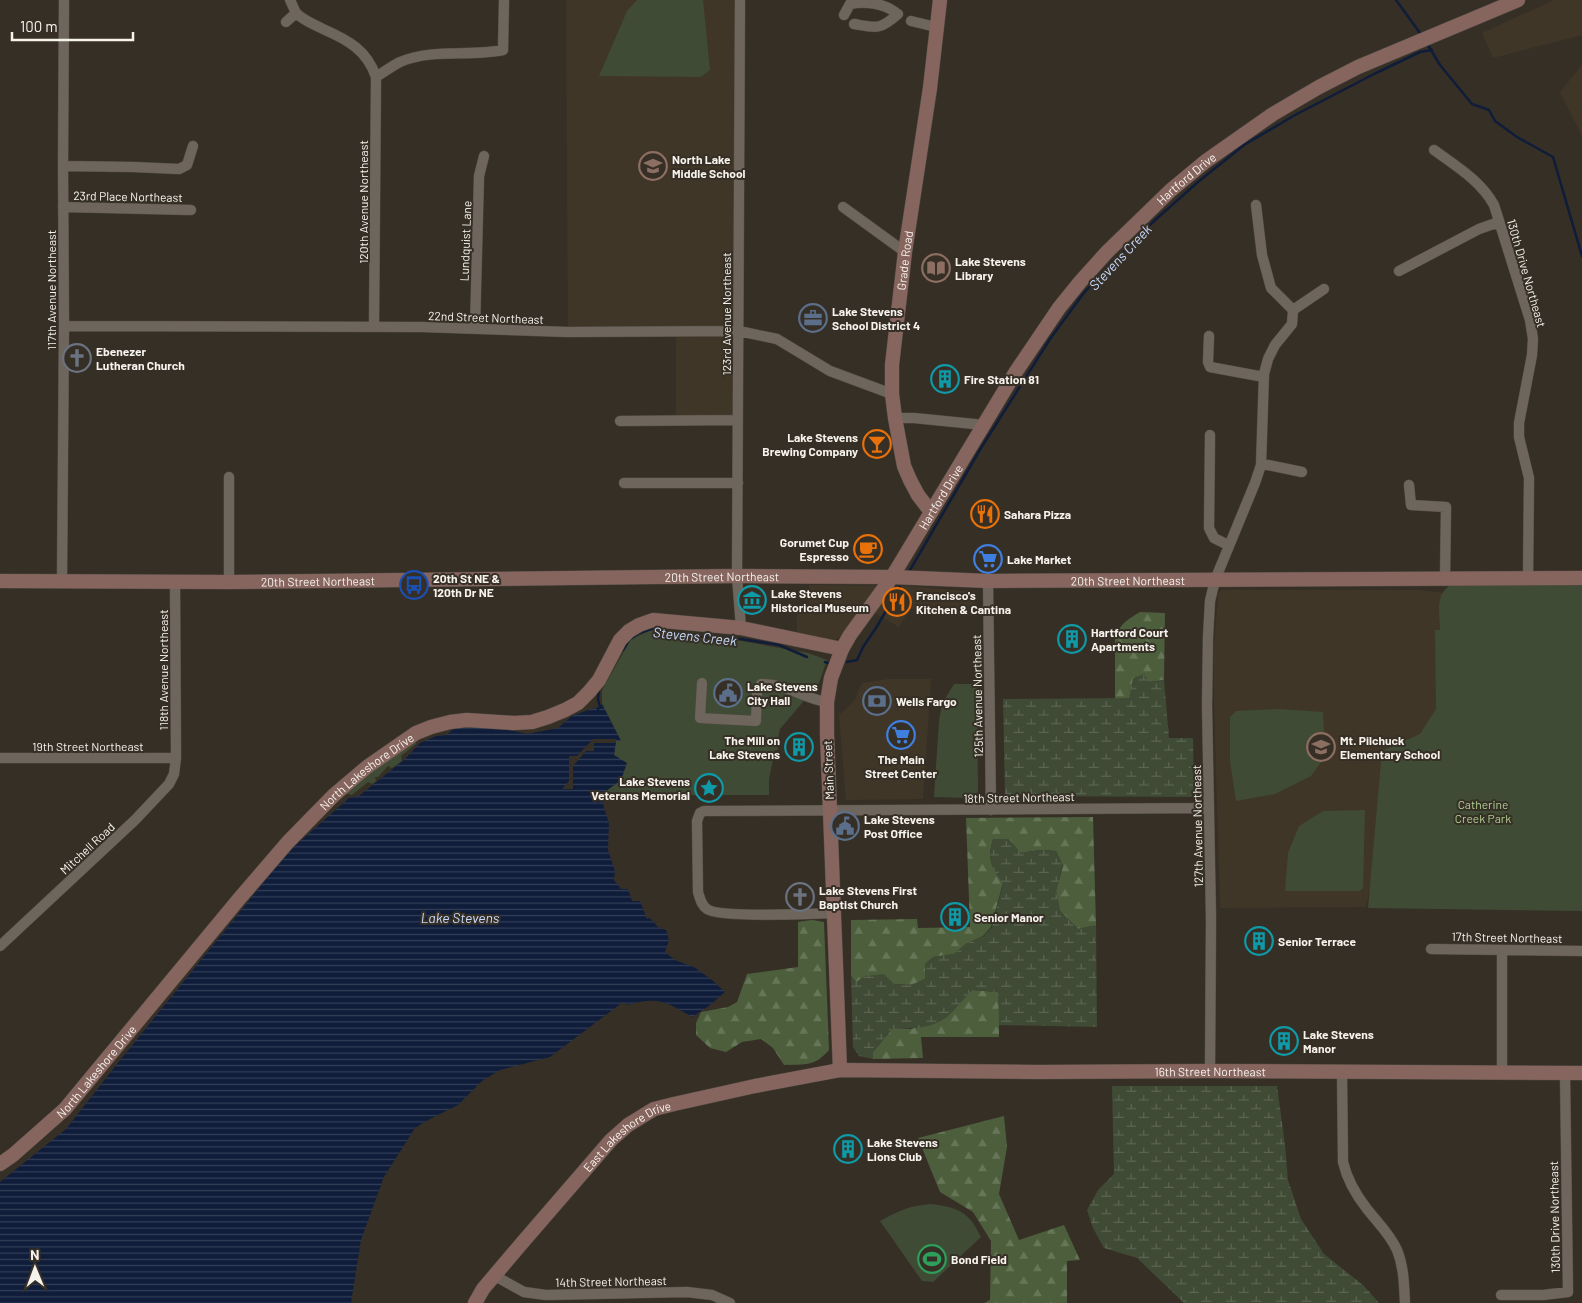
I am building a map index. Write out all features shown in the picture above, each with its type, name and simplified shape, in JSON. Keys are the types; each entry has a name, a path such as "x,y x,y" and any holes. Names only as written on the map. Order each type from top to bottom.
{"main road":[{"name":"Grade Road","path":"931,512 913,486 904,466 894,418 892,365 904,252 930,88 940,0"},
{"name":"Hartford Drive","path":"900,577 931,512 1015,373 1059,308 1107,252 1171,190 1206,161 1273,114 1319,87 1405,46 1518,0"},
{"name":"20th Street Northeast","path":"0,581 228,582 738,576 900,577 988,581 1582,578"},
{"name":"Main Street","path":"840,1070 827,702 831,678 850,634 900,577"},
{"name":"North Lakeshore Drive","path":"0,1164 65,1109 233,906 288,842 337,791 367,767 416,733 450,722 467,720 514,723 532,722 565,710 578,703 599,680 620,640 629,631 653,620 741,628 842,649"},
{"name":"16th Street Northeast","path":"840,1070 1582,1074"},
{"name":"East Lakeshore Drive","path":"475,1303 483,1289 611,1140 628,1125 654,1109 755,1086 840,1070"}],"street":[{"name":"117th Avenue Northeast","path":"62,581 64,0"},
{"path":"290,0 296,13 308,22 341,37 360,50 372,64 376,77 400,62 434,54 489,53 503,50 504,0"},
{"name":"123rd Avenue Northeast","path":"740,0 738,576 741,628"},
{"path":"844,15 850,4 860,2 887,6 896,13 886,25 880,27 854,24"},
{"path":"286,22 296,13"},
{"path":"911,21 936,27"},
{"name":"120th Avenue Northeast","path":"374,327 376,77"},
{"path":"63,166 179,169 187,165 193,146"},
{"name":"130th Drive Northeast","path":"1434,150 1467,174 1484,190 1494,205 1530,320 1533,339 1532,355 1519,423 1519,437 1529,478 1528,578"},
{"name":"Lundquist Lane","path":"475,328 479,176 484,156"},
{"path":"1256,205 1262,255 1271,288 1293,310 1324,289"},
{"name":"23rd Place Northeast","path":"63,207 191,210"},
{"path":"843,207 904,252"},
{"path":"1399,271 1479,229 1499,222"},
{"name":"127th Avenue Northeast","path":"1210,1071 1211,918 1208,637 1210,602 1215,580 1255,483 1260,466 1264,377 1268,359 1275,346 1292,324 1293,310"},
{"name":"22nd Street Northeast","path":"64,326 475,328 568,332 739,331 777,339 830,371 892,394"},
{"path":"1209,336 1208,362 1210,367 1264,377"},
{"path":"894,418 914,418 984,425"},
{"path":"620,422 738,420"},
{"path":"1210,435 1209,528 1214,538 1228,545"},
{"path":"1260,466 1268,465 1302,472"},
{"path":"228,477 228,582"},
{"path":"624,483 738,483"},
{"path":"1409,485 1411,505 1446,506 1445,579"},
{"name":"125th Avenue Northeast","path":"988,581 991,810"},
{"name":"118th Avenue Northeast","path":"175,582 176,758"},
{"path":"702,683 700,718 756,721 757,692 762,684 774,684 819,701 827,702"},
{"name":"19th Street Northeast","path":"0,758 176,758"},
{"name":"Mitchell Road","path":"0,946 135,820 169,784 174,774 176,758"},
{"name":"18th Street Northeast","path":"835,913 727,914 707,910 701,903 698,892 697,821 700,813 704,811 1209,808"},
{"name":"17th Street Northeast","path":"1431,949 1582,951"},
{"path":"1502,950 1502,1073"},
{"path":"1342,1072 1343,1162 1346,1175 1362,1202 1385,1230 1397,1250 1403,1272 1405,1303"},
{"name":"130th Drive Northeast","path":"1501,1295 1543,1295 1568,1292 1565,1074"},
{"name":"14th Street Northeast","path":"495,1276 524,1292 546,1299 687,1292 712,1295 730,1303"}],"shaded area":[{"name":"North Lake Middle School","path":"566,0 739,0 738,420 676,420 676,331 568,332"},
{"path":"1554,0 1582,0 1582,35 1493,58 1482,33"},
{"path":"1582,65 1582,136 1560,92"},
{"path":"809,585 907,586 975,592 975,616 958,616 957,610 910,609 899,627 864,607 841,637 834,640 797,632 797,605 809,604"},
{"name":"Mt. Pilchuck Elementary School","path":"1222,590 1419,590 1444,593 1451,738 1387,809 1366,907 1220,908 1214,646 1218,597 1219,592"},
{"path":"888,679 931,679 923,799 846,800 839,715 854,701 862,683"}],"green space":[{"path":"637,0 703,0 710,70 701,77 599,76 627,11"},
{"name":"Catherine Creek Park","path":"1582,582 1582,911 1368,908 1382,751 1420,734 1436,709 1435,630 1440,630 1439,607 1444,591 1448,585"},
{"path":"1140,612 1165,613 1164,680 1149,682 1130,698 1115,699 1115,640 1121,626"},
{"path":"654,629 731,639 808,653 827,660 819,683 780,729 777,743 778,750 775,750 769,779 769,795 606,795 606,791 621,780 614,755 616,741 621,741 602,704 602,690 631,639"},
{"path":"1144,674 1149,682 1164,680 1169,738 1193,738 1194,797 1005,796 1003,699 1129,698 1133,678"},
{"path":"954,684 977,684 978,792 971,798 934,797 939,721 942,704"},
{"path":"1279,709 1323,712 1324,734 1321,762 1311,776 1275,794 1236,801 1230,761 1230,717 1236,711"},
{"path":"416,737 416,744 401,756 402,761 392,768 388,766 378,777 375,777 376,781 372,784 368,782 352,795 340,792"},
{"path":"1365,810 1363,888 1360,891 1285,891 1288,853 1299,826 1323,811"},
{"path":"1093,817 1096,925 1078,929 1060,911 1056,891 1063,866 1056,851 1040,850 1020,853 993,839 990,858 1003,883 991,927 983,936 966,944 954,954 933,957 925,964 925,979 912,985 856,982 851,976 851,920 917,919 918,928 970,927 966,818"},
{"path":"993,839 1009,839 1021,853 1040,850 1056,851 1063,866 1056,891 1060,911 1078,929 1096,925 1097,1027 999,1025 998,992 972,990 941,1021 928,1026 893,1028 873,1052 873,1059 859,1056 853,1047 851,976 856,982 865,976 884,974 894,984 912,985 925,979 925,964 933,957 954,954 966,944 984,936 992,927 1003,884 991,863 990,853"},
{"path":"811,920 824,922 829,1050 819,1059 809,1064 784,1065 773,1048 761,1039 742,1042 726,1052 710,1048 696,1035 696,1023 701,1012 728,1007 737,1002 747,974 798,967 798,922"},
{"path":"972,990 999,992 999,1037 921,1037 923,1058 873,1059 873,1052 893,1028 911,1029 946,1017"},
{"path":"1112,1086 1277,1086 1288,1180 1301,1219 1324,1254 1363,1285 1379,1303 1184,1303 1137,1258 1104,1248 1093,1228 1087,1210 1098,1190 1114,1174"},
{"path":"1004,1116 1007,1147 999,1194 1019,1240 1064,1225 1080,1260 1067,1261 1067,1303 984,1303 990,1300 991,1241 973,1212 940,1192 918,1138"},
{"name":"Bond Field","path":"930,1204 948,1207 961,1212 972,1221 981,1237 933,1282 922,1281 880,1221 892,1214 916,1206"}],"water":[{"name":"Lake Stevens","path":"602,704 621,741 616,741 614,755 627,763 621,780 606,791 603,804 609,823 608,850 615,871 614,880 621,889 628,889 632,901 640,901 647,919 650,918 659,928 666,930 669,940 665,952 675,960 694,967 725,992 692,1017 661,1002 647,1001 628,1005 623,1002 550,1057 500,1070 482,1081 458,1105 415,1128 384,1177 361,1240 351,1303 0,1303 0,1182 66,1129 288,852 349,798 359,796 405,759 420,743 436,736 446,735 455,728 492,728 496,730 501,728 527,734 558,728 572,716 600,707"}],"pier":[{"path":"593,739 616,739 616,743 594,743 594,751 586,751 573,766 573,789 562,789 569,781 569,756 577,756"}],"waterway":[{"path":"1396,0 1420,33"},
{"path":"1428,45 1440,65 1472,104 1489,110 1495,121 1517,137 1553,157 1582,256"},
{"name":"Stevens Creek","path":"910,570 981,448 1050,339 1083,294 1154,221 1244,145 1295,115 1374,74 1420,52 1432,50"},
{"name":"Stevens Creek","path":"847,662 857,660 900,587"},
{"name":"Stevens Creek","path":"623,650 629,640 639,633 651,629 779,645 807,657"},
{"name":"Stevens Creek","path":"598,709 600,707 598,699 599,688"}],"place":[{"name":"North Lake Middle School","path":"653,166"},
{"name":"Lake Stevens Library","path":"936,268"},
{"name":"Lake Stevens School District 4","path":"813,318"},
{"name":"Ebenezer Lutheran Church","path":"77,358"},
{"name":"Fire Station 81","path":"945,379"},
{"name":"Lake Stevens Brewing Company","path":"877,444"},
{"name":"Sahara Pizza","path":"985,514"},
{"name":"Gorumet Cup Espresso","path":"868,549"},
{"name":"Lake Market","path":"988,559"},
{"name":"20th St NE & 120th Dr NE","path":"414,585"},
{"name":"Lake Stevens Historical Museum","path":"752,600"},
{"name":"Francisco's Kitchen & Cantina","path":"897,602"},
{"name":"Hartford Court Apartments","path":"1072,639"},
{"name":"Lake Stevens City Hall","path":"728,693"},
{"name":"Wells Fargo","path":"877,701"},
{"name":"The Main Street Center","path":"901,735"},
{"name":"The Mill on Lake Stevens","path":"799,747"},
{"name":"Mt. Pilchuck Elementary School","path":"1321,747"},
{"name":"Lake Stevens Veterans Memorial","path":"709,788"},
{"name":"Lake Stevens Post Office","path":"845,826"},
{"name":"Lake Stevens First Baptist Church","path":"800,897"},
{"name":"Senior Manor","path":"955,917"},
{"name":"Senior Terrace","path":"1259,941"},
{"name":"Lake Stevens Manor","path":"1284,1041"},
{"name":"Lake Stevens Lions Club","path":"848,1149"},
{"name":"Bond Field","path":"932,1259"}]}
